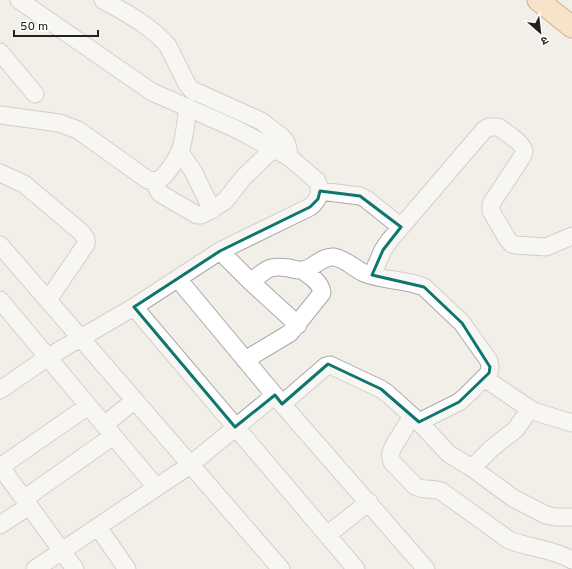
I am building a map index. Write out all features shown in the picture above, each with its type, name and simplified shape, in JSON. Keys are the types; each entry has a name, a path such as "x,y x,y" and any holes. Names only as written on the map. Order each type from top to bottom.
{"main road":[{"path":"538,0 572,27"},
{"path":"561,0 572,9"}],"street":[{"path":"0,390 48,357 134,307 220,251 310,207 318,199 320,191 317,181 289,157 234,128 152,92 19,0"},
{"path":"104,0 143,24 163,40 168,46 192,90 261,121 282,136 288,148 289,157"},
{"path":"0,52 35,94"},
{"path":"154,182 165,174 180,152 188,107"},
{"path":"0,115 59,123 78,130 148,180 154,182 161,194 196,215 201,215 212,210 225,201 243,178 273,149"},
{"path":"372,275 383,250 389,241 484,130 494,126 498,127 521,144 524,149 520,160 491,204 491,211 508,240 512,244 516,245 546,247 572,236"},
{"path":"180,152 193,171 212,210"},
{"path":"0,173 24,184 84,235 86,244 48,300"},
{"path":"320,191 360,196 366,199 401,227"},
{"path":"0,245 281,569"},
{"path":"220,251 251,282 298,324"},
{"path":"251,282 268,268 275,266 302,270 325,258 333,257 340,258 372,275 416,283 424,286 462,323 489,361 489,373 459,402 416,419 392,447 390,452 392,462 419,489 435,489 441,491 509,540 560,554 572,560"},
{"path":"245,360 290,333 322,292 322,287 318,282 302,270"},
{"path":"178,279 278,399 426,569"},
{"path":"1,305 48,357 156,487"},
{"path":"134,307 356,569"},
{"path":"35,569 190,465 235,427 326,366 330,366 381,389 416,419 450,454 520,503 546,515 556,517 572,517"},
{"path":"484,378 530,409 572,423"},
{"path":"0,525 109,430 135,400"},
{"path":"75,569 0,466 88,406"},
{"path":"472,468 492,448 516,429 530,409"},
{"path":"327,535 368,502"},
{"path":"98,527 127,569"}],"highlighted area":[{"path":"320,191 360,196 401,227 383,250 372,275 424,287 462,323 490,367 489,373 459,402 419,422 381,389 328,364 282,404 275,395 235,427 134,307 220,251 310,207 318,199"}]}
